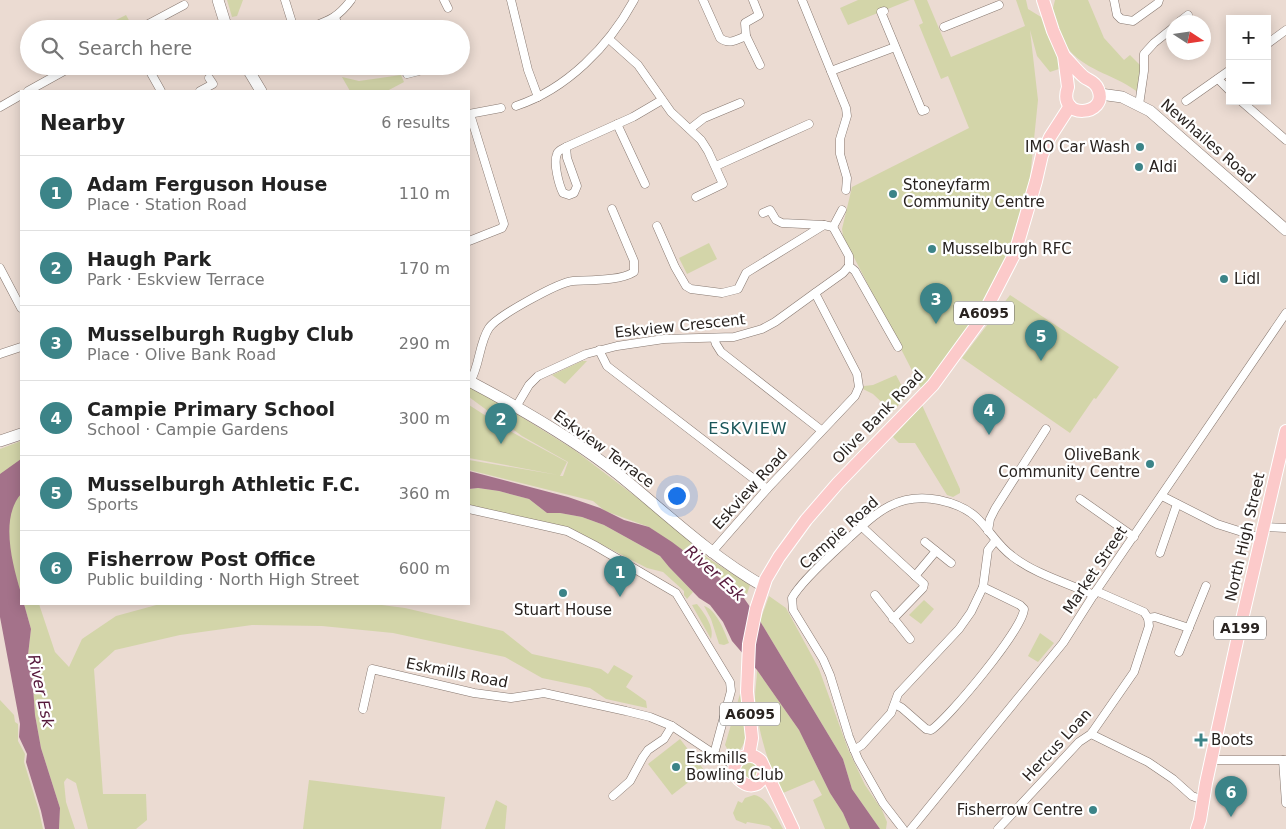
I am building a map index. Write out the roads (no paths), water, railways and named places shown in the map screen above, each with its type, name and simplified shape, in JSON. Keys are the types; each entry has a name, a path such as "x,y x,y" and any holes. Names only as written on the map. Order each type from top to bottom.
{"main road":[{"path":"218,0 225,20"},
{"path":"1043,0 1053,31 1064,56 1068,87 1066,97 1070,106 1079,112 1090,110 1098,103 1100,94 1095,84 1085,78 1064,56"},
{"path":"251,75 260,90"},
{"path":"1068,87 1075,80 1085,78"},
{"name":"Newhailes Road","path":"1100,94 1122,97 1139,105 1163,121 1286,230"},
{"name":"Olive Bank Road","path":"749,756 752,732 747,692 749,644 763,586 779,557 806,520 838,483 933,385 981,319 1015,253 1042,155 1050,137 1070,106"},
{"name":"Eskview Terrace","path":"470,382 570,440 617,473 732,568 763,586"},
{"name":"North High Street","path":"1198,828 1211,760 1286,431"},
{"path":"0,442 20,434"},
{"path":"785,814 766,789 754,784 750,785 741,782 736,775 736,766 741,758 749,756 758,758 761,761 793,829"},
{"path":"754,784 762,778 764,770"}],"street":[{"path":"285,0 291,20"},
{"path":"328,20 342,12 351,0"},
{"path":"511,0 528,70 538,97"},
{"path":"516,106 555,88 581,66 609,39 622,22 634,0"},
{"path":"703,0 720,38 725,42 730,42 746,36"},
{"path":"753,0 759,15 745,23 746,36 760,65"},
{"path":"802,0 846,108 847,116 840,139 840,154 847,178 846,190"},
{"path":"944,27 995,7 988,0"},
{"path":"1114,0 1117,14 1124,21 1133,21 1158,3 1159,0"},
{"path":"156,20 184,5"},
{"path":"884,11 881,12 895,48 922,111 925,110"},
{"path":"1271,41 1286,30"},
{"path":"1139,105 1144,71 1144,54 1166,34"},
{"path":"609,39 638,65 671,112 701,140 716,166 723,184 696,197"},
{"path":"832,71 895,48"},
{"path":"1186,101 1226,73"},
{"path":"30,90 57,75"},
{"path":"152,75 160,90"},
{"path":"202,90 213,84 209,78"},
{"path":"1218,79 1226,87"},
{"path":"0,107 20,96"},
{"path":"566,147 567,158 577,186 574,193 569,195 563,193 559,186 556,155 560,150 566,147 633,117 662,100"},
{"path":"690,129 704,118 740,103"},
{"path":"1247,105 1286,140"},
{"path":"470,114 501,108"},
{"path":"470,117 504,224 502,228 470,242"},
{"path":"617,124 645,184"},
{"path":"716,166 809,124"},
{"path":"470,382 475,372 487,332 496,321 553,287 569,281 625,277 634,272 634,261 612,209"},
{"path":"763,213 770,210 776,220 782,224 833,227 849,256 848,266 854,271 898,348"},
{"path":"833,227 842,210"},
{"path":"657,226 686,286 692,289 722,293 738,289 746,273 824,225"},
{"name":"Eskview Crescent","path":"516,407 529,385 543,372 599,350 664,340 734,337 762,329 816,293 843,273 848,266"},
{"path":"0,268 20,306"},
{"name":"Eskview Road","path":"712,552 821,430 855,396 859,381 857,374 816,293"},
{"name":"Market Street","path":"911,829 1063,643 1286,313"},
{"path":"714,338 721,352 821,430"},
{"path":"0,354 20,347"},
{"path":"599,350 607,366 768,489"},
{"path":"988,531 990,519 995,509 1046,429"},
{"path":"1162,496 1217,524 1263,532 1286,528"},
{"name":"Campie Road","path":"854,750 830,675 823,659 793,610 791,602 793,595 802,584 861,526 880,511 896,502 912,498 930,498 947,501 966,509 976,517 995,541 1037,571 1144,612 1148,618"},
{"path":"1084,499 1134,537"},
{"path":"1160,553 1177,504"},
{"path":"470,509 567,532 594,545 676,593 718,661 731,686 714,754"},
{"path":"861,526 924,584 923,588 893,619"},
{"path":"903,829 883,803 854,750 891,713 898,694 960,629 983,587 988,550 995,541"},
{"path":"925,542 951,563"},
{"path":"915,576 936,551"},
{"path":"1179,652 1206,586"},
{"path":"895,704 926,729 931,730 954,707 995,658 1024,614 1024,609 1020,605 983,587"},
{"path":"875,595 910,640"},
{"path":"1148,618 1155,617 1189,628"},
{"name":"Hercus Loan","path":"998,829 1080,742 1090,734 1134,672 1149,626 1148,618"},
{"name":"Eskmills Road","path":"363,710 372,670 474,693 511,698 544,693 634,713 672,726 736,766"},
{"path":"613,796 630,780 648,750 664,739 672,726"},
{"path":"1090,734 1148,762 1173,779 1192,796 1204,800"},
{"path":"1211,760 1285,760 1286,803"}],"place":[{"name":"IMO Car Wash","path":"1140,147"},
{"name":"Aldi","path":"1139,167"},
{"name":"Stoneyfarm Community Centre","path":"893,194"},
{"name":"Musselburgh RFC","path":"932,249"},
{"name":"Lidl","path":"1224,279"},
{"name":"Musselburgh Rugby Club","path":"936,324"},
{"name":"Musselburgh Athletic F.C.","path":"1041,361"},
{"name":"Campie Primary School","path":"989,435"},
{"name":"Haugh Park","path":"501,444"},
{"name":"OliveBank Community Centre","path":"1150,464"},
{"name":"Stuart House","path":"563,593"},
{"name":"Adam Ferguson House","path":"620,597"},
{"name":"Boots","path":"1201,740"},
{"name":"Eskmills Bowling Club","path":"676,767"},
{"name":"Fisherrow Centre","path":"1093,810"},
{"name":"Fisherrow Post Office","path":"1231,817"}],"district":[{"name":"ESKVIEW","path":"748,428"}],"water label":[{"name":"River Esk","path":"715,573"},
{"name":"River Esk","path":"41,691"}]}
